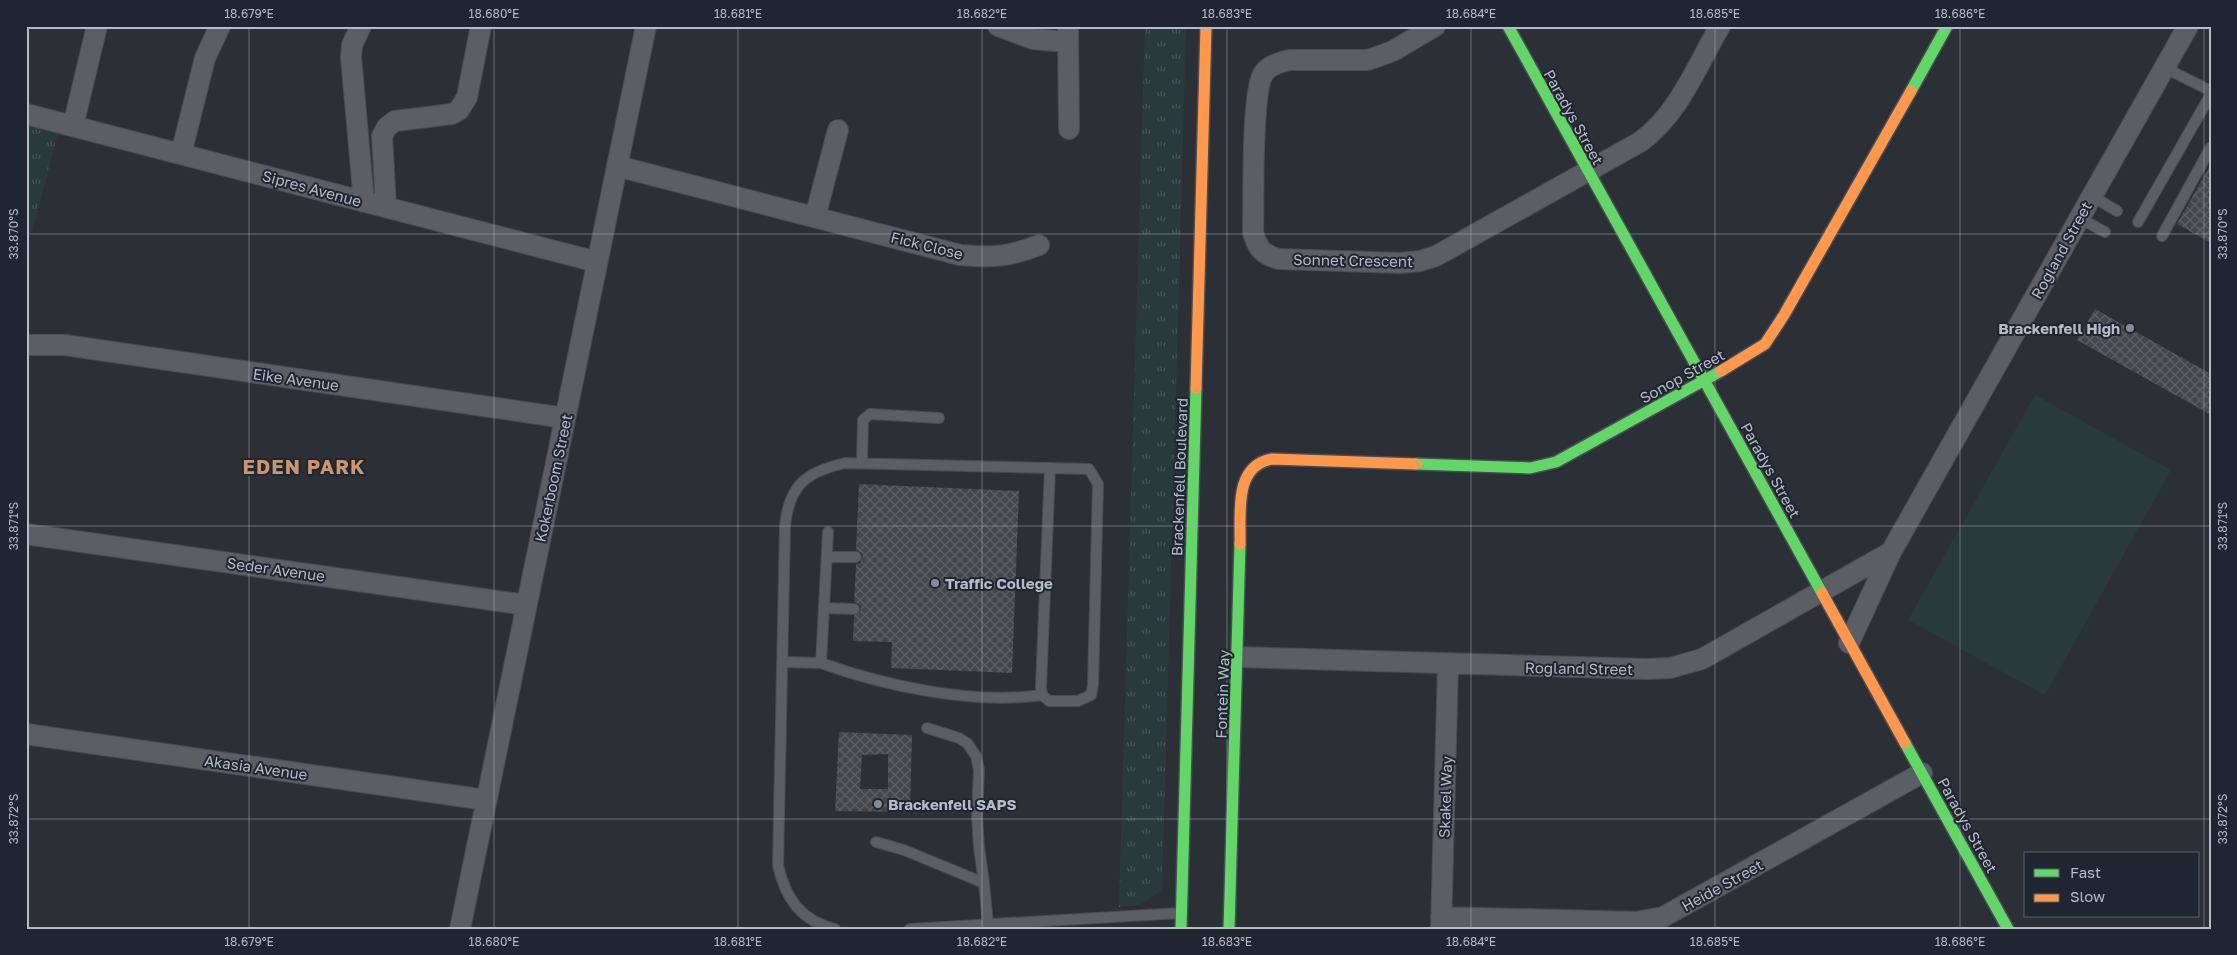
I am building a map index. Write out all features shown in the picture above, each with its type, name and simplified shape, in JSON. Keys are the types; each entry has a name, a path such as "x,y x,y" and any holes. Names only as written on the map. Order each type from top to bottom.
{"street":[{"path":"72,126 97,26"},
{"path":"180,154 205,58 220,26"},
{"path":"361,26 352,46 351,57 364,202"},
{"path":"386,208 382,136 395,121 452,114 459,110 467,97 481,26"},
{"name":"Kokerboom Street","path":"460,929 646,26"},
{"path":"998,26 1033,39 1068,34 1069,129"},
{"name":"Brackenfell Boulevard","path":"1181,929 1206,26"},
{"name":"Sonnet Crescent","path":"1435,26 1393,51 1368,60 1289,60 1277,63 1263,73 1257,96 1253,232 1260,250 1266,256 1278,259 1382,263 1420,261 1450,248 1640,142 1658,130 1680,98 1720,26"},
{"name":"Paradys Street","path":"1508,26 2008,929"},
{"name":"Sonop Street","path":"1254,465 1263,460 1290,459 1530,468 1545,465 1570,456 1753,353 1772,336 1947,26"},
{"name":"Rogland Street","path":"1849,643 1891,552 2188,26"},
{"name":"Sipres Avenue","path":"26,114 597,262"},
{"path":"815,217 838,130"},
{"name":"Fick Close","path":"617,166 960,255 999,257 1039,245"},
{"name":"Eike Avenue","path":"26,345 65,345 565,418"},
{"name":"Fontein Way","path":"1229,929 1242,486 1246,473 1254,465"},
{"name":"Seder Avenue","path":"26,534 526,605"},
{"name":"Rogland Street","path":"1238,657 1448,665 1647,669 1687,665 1702,659 1891,552"},
{"name":"Skakel Way","path":"1441,923 1448,665"},
{"name":"Akasia Avenue","path":"26,734 486,800"},
{"name":"Heide Street","path":"1441,923 1636,922 1663,917 1922,773"}],"lane":[{"path":"2138,222 2211,92 2164,68"},
{"path":"2162,236 2211,147"},
{"path":"2092,196 2117,211"},
{"path":"2079,218 2105,232"},
{"path":"862,464 863,420 865,416 870,414 939,418"},
{"path":"782,662 821,663 912,689 1013,699 1042,695 1054,702 1086,699 1091,696 1093,685 1098,484 1089,469 845,464 826,468 809,475 797,486 789,500 784,526 778,865 786,894 798,909 819,925 835,929"},
{"path":"1042,695 1050,468"},
{"path":"821,663 828,532"},
{"path":"827,557 856,557"},
{"path":"824,608 854,609"},
{"path":"928,728 959,738 967,744 976,756 978,770 977,817 988,924"},
{"path":"876,842 904,850 984,883"},
{"path":"910,929 1182,912"}],"green space":[{"path":"1145,26 1186,26 1162,890 1139,905 1119,907"},
{"path":"26,125 58,133 32,231 26,233"},
{"path":"2035,395 2171,470 2045,695 1908,620"}],"building":[{"path":"2211,164 2211,243 2177,224"},
{"path":"2095,309 2211,374 2211,415 2077,340"},
{"name":"Traffic College","path":"859,484 1019,491 1012,673 891,668 892,642 853,641 854,616 861,610 860,605 854,602 856,564 860,563 863,557 862,553 856,550"},
{"path":"839,732 912,735 910,812 835,811","holes":["888,754 888,789 860,789 862,755"]}],"traffic: fast":[{"path":"1508,26 1822,593"},
{"path":"1911,91 1947,26"},
{"path":"1416,464 1530,468 1556,462 1721,371"},
{"path":"1181,929 1196,388"},
{"path":"1229,929 1240,544"},
{"path":"1905,743 2008,929"}],"traffic: slow":[{"path":"1196,388 1206,26"},
{"path":"1721,371 1765,344 1784,315 1911,91"},
{"path":"1240,544 1242,493 1245,481 1259,463 1272,459 1416,464"},
{"path":"1822,593 1905,743"}],"place":[{"name":"Brackenfell High","path":"2130,328"},
{"name":"Traffic College","path":"935,583"},
{"name":"Brackenfell SAPS","path":"878,804"}],"district":[{"name":"EDEN PARK","path":"304,466"}]}
